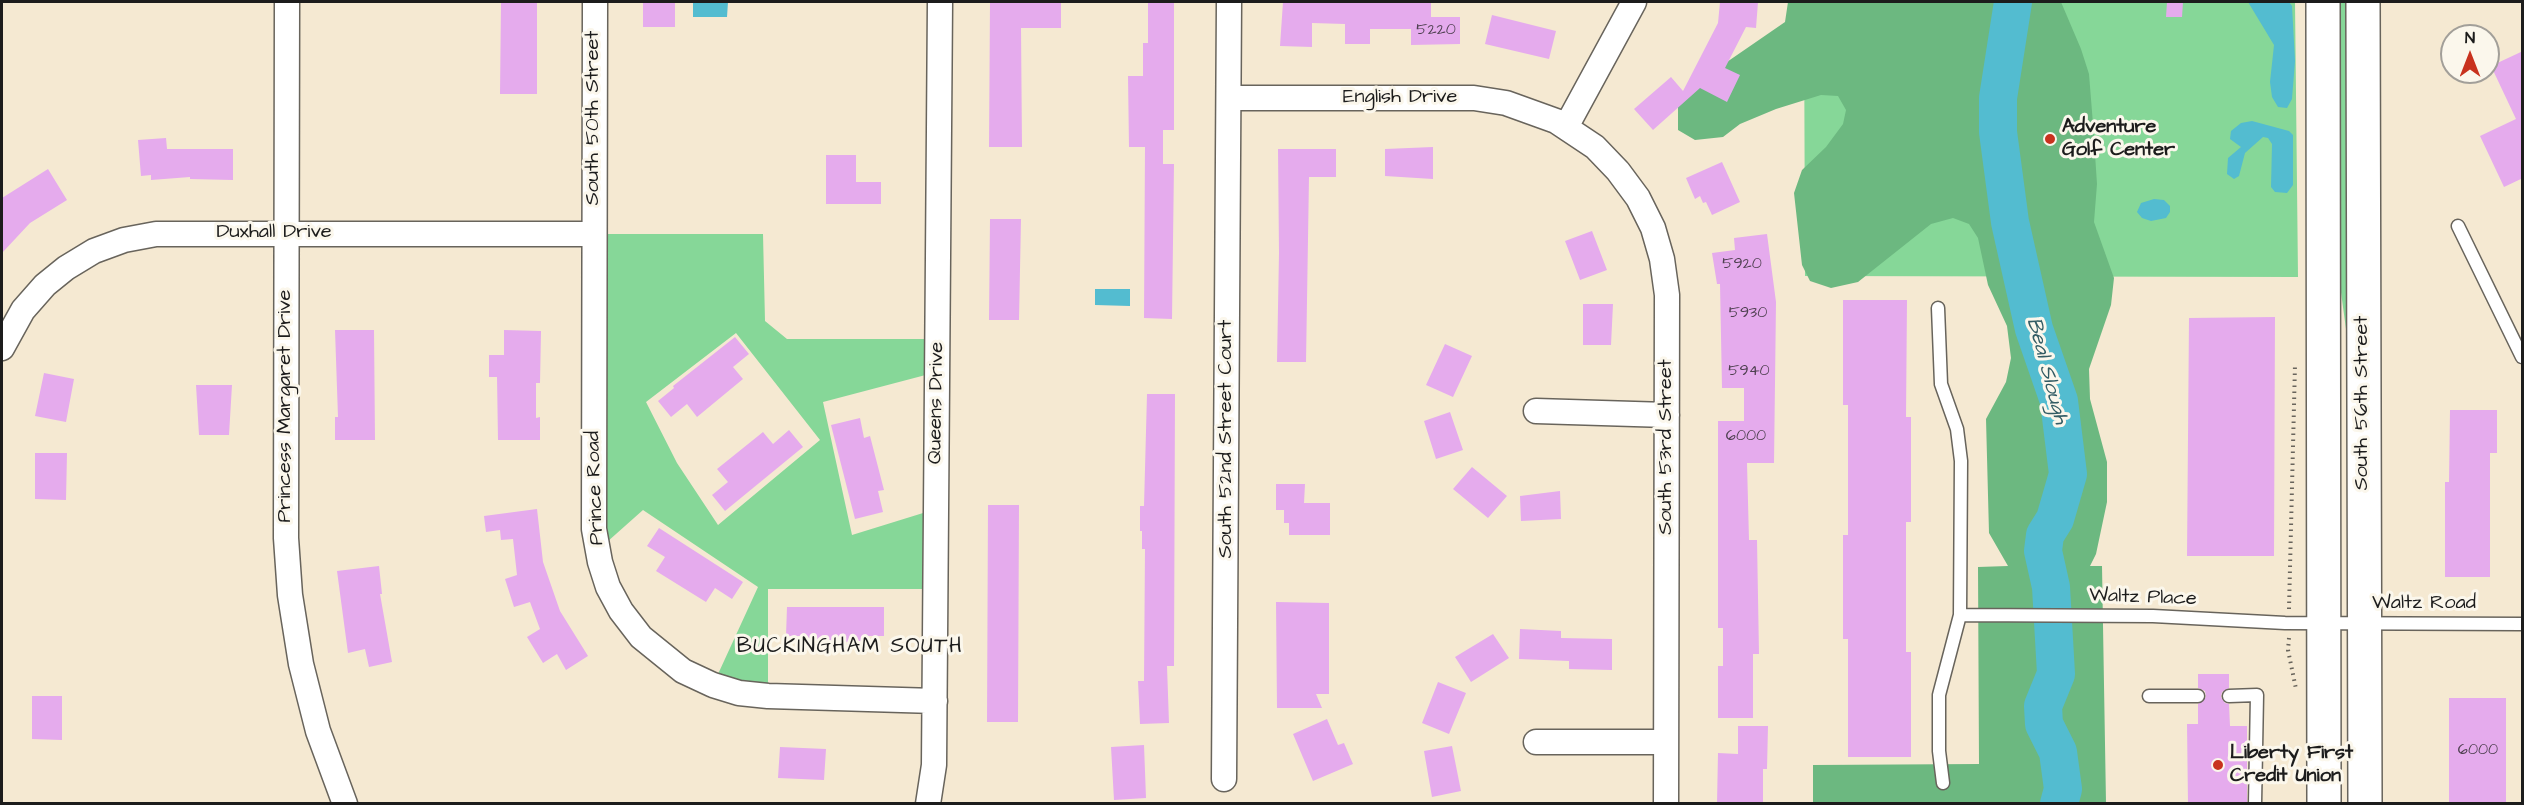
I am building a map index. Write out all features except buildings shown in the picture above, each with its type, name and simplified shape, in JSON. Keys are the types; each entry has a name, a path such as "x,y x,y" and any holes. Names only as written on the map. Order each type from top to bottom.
{"main road":[{"name":"South 56th Street","path":"2323,2 2324,804"},
{"name":"South 56th Street","path":"2363,2 2365,804"}],"street":[{"name":"Princess Margaret Drive","path":"287,2 286,538 290,596 301,664 318,731 345,804"},
{"name":"South 50th Street","path":"594,234 595,2"},
{"name":"Queens Drive","path":"928,804 934,765 940,2"},
{"name":"South 52nd Street Court","path":"1224,779 1229,2"},
{"path":"1566,127 1634,2"},
{"name":"English Drive","path":"1229,98 1474,98 1506,103 1538,113 1566,127"},
{"name":"South 53rd Street","path":"1566,127 1595,147 1618,171 1638,198 1653,228 1662,259 1667,295 1666,804"},
{"name":"Duxhall Drive","path":"2,348 23,310 45,285 66,268 94,251 124,240 156,234 594,234"},
{"name":"Prince Road","path":"594,234 594,529 600,562 608,587 621,611 641,637 683,671 713,686 739,693 934,701"},
{"path":"1536,411 1667,415"},
{"path":"1536,742 1666,742"}],"lane":[{"path":"2458,226 2523,357"},
{"path":"1938,308 1941,384 1957,429 1961,455 1960,615 1939,695 1943,783"},
{"name":"Waltz Place","path":"1960,615 2069,615 2324,623"},
{"name":"Waltz Road","path":"2324,623 2523,624"},
{"path":"2229,696 2257,695 2255,804"},
{"path":"2149,696 2198,696"}],"green space":[{"path":"1788,2 2061,2 2081,49 2089,74 2093,124 2097,184 2094,222 2114,278 2111,305 2089,369 2090,399 2107,462 2107,502 2096,554 2090,566 2102,566 2106,803 1813,803 1813,765 1979,764 1978,567 2008,566 1989,533 1986,419 2006,382 2011,358 2007,326 1988,285 1978,238 1969,224 1953,218 1931,224 1858,282 1831,288 1810,281 1802,265 1794,193 1802,170 1826,147 1843,124 1846,110 1838,96 1821,95 1776,109 1740,124 1723,137 1695,140 1678,130 1678,103 1724,64 1785,22"},
{"name":"Adventure Golf Center","path":"1804,2 2295,2 2298,277 1805,276"},
{"path":"2336,2 2348,2 2353,329 2346,329 2340,285"},
{"path":"594,234 763,234 765,321 787,339 938,339 937,372 823,402 852,535 936,509 936,589 768,589 768,696 713,685 758,587 643,510 598,550","holes":["736,333 820,440 718,525 677,463 646,402"]}],"water":[{"path":"693,2 728,2 727,17 693,17"},
{"path":"2248,2 2289,2 2292,6 2295,61 2292,99 2287,108 2278,107 2272,97 2270,82 2274,45"},
{"path":"2252,121 2289,131 2293,135 2293,185 2287,193 2275,192 2271,187 2272,144 2268,138 2263,137 2245,153 2239,176 2234,179 2227,174 2228,158 2241,147 2230,139 2231,131 2241,123"},
{"path":"2154,199 2164,200 2170,206 2170,212 2166,218 2151,221 2142,218 2137,212 2141,203"},
{"path":"1095,289 1130,289 1130,306 1095,305"}],"waterway":[{"name":"Beal Slough","path":"2013,2 1998,98 1998,132 2010,222 2034,329 2059,401 2068,474 2055,519 2045,535 2043,551 2051,587 2056,674 2043,706 2044,724 2058,752 2063,789 2059,804"}],"place":[{"name":"Adventure Golf Center","path":"2050,139"},
{"name":"Liberty First Credit Union","path":"2218,765"}],"district":[{"name":"BUCKINGHAM SOUTH","path":"850,648"}]}
